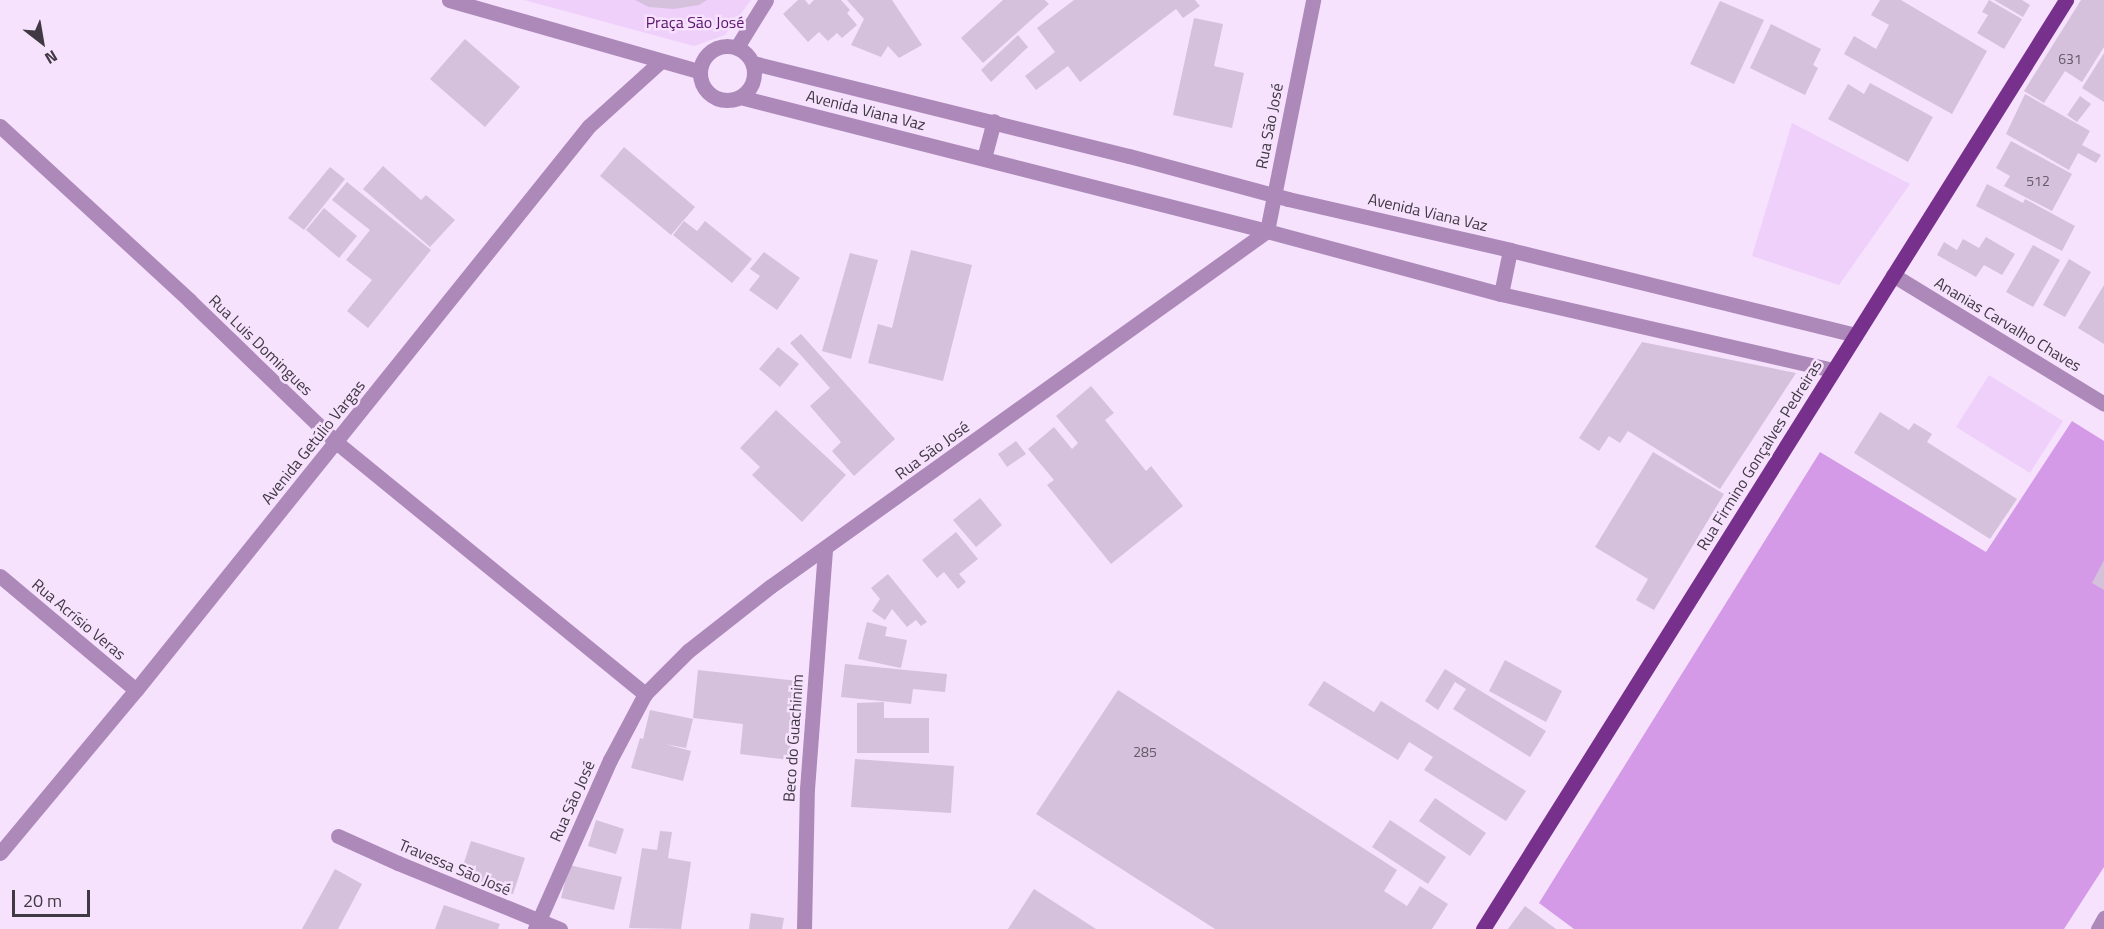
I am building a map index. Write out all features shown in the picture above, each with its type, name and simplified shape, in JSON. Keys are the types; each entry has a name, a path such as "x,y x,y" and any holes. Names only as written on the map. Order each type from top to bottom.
{"main road":[{"name":"Rua Firmino Gonçalves Pedreiras","path":"1483,929 2067,0"}],"street":[{"path":"737,47 766,0"},
{"name":"Rua São José","path":"537,925 610,760 645,694 688,651 771,586 1267,231 1313,0"},
{"path":"455,1 699,71"},
{"path":"720,46 737,47 744,51 753,63 752,82 740,97 724,100 709,94 703,87 699,71 705,55 712,49 720,46"},
{"name":"Avenida Getúlio Vargas","path":"0,853 136,690 589,126 661,61"},
{"name":"Avenida Viana Vaz","path":"753,63 994,121 1274,195 1856,335"},
{"name":"Avenida Viana Vaz","path":"740,97 1267,231 1501,294 1833,370"},
{"path":"984,158 994,121"},
{"name":"Rua Luis Domingues","path":"0,126 190,301 336,442 645,694"},
{"path":"1501,294 1510,250"},
{"name":"Ananias Carvalho Chaves","path":"1893,275 2104,404"},
{"name":"Beco do Guachinim","path":"804,929 807,789 825,549"},
{"name":"Rua Acrísio Veras","path":"0,576 136,690"},
{"name":"Travessa São José","path":"338,836 537,925 560,929"},
{"path":"2098,929 2104,918"}],"green space":[{"name":"Praça São José","path":"524,0 751,0 725,35 694,46"},
{"path":"1792,123 1910,184 1839,285 1752,256"},
{"path":"1989,375 2063,421 2030,473 1956,427"}],"shaded area":[{"path":"2072,421 2104,441 2104,867 2064,929 1574,929 1539,903 1820,452 1986,552"}],"building":[{"path":"635,0 707,0 699,5 674,9 649,7"},
{"path":"798,0 805,0 809,5 814,0 841,0 850,10 847,13 857,25 842,38 837,33 828,41 819,32 808,42 783,14"},
{"path":"847,0 892,0 922,45 899,58 888,46 881,57 851,45 864,19"},
{"path":"1003,0 1045,0 1049,4 983,63 961,38"},
{"path":"1074,0 1195,0 1200,6 1183,18 1176,9 1080,82 1068,66 1036,90 1025,76 1055,52 1037,28"},
{"path":"1880,0 1901,0 1987,51 1952,114 1844,54 1854,36 1876,49 1889,25 1871,15"},
{"path":"1989,0 2022,19 2004,49 1977,33 1988,15 1982,12"},
{"path":"1994,0 2022,0 2030,5 2023,17"},
{"path":"2081,0 2104,0 2104,47 2082,82 2065,71 2044,103 2024,91"},
{"path":"1720,1 1764,20 1734,84 1690,64"},
{"path":"1194,18 1223,24 1214,66 1244,73 1232,128 1173,115"},
{"path":"1771,24 1821,49 1813,65 1818,68 1805,95 1750,68"},
{"path":"1018,35 1028,47 991,82 981,70"},
{"path":"465,39 520,87 485,127 430,79"},
{"path":"2104,53 2104,102 2082,88"},
{"path":"1870,83 1933,117 1908,162 1828,119 1848,84 1864,94"},
{"path":"2025,94 2090,131 2082,145 2101,155 2096,163 2078,153 2069,170 2006,134"},
{"path":"2080,96 2091,104 2077,122 2067,115"},
{"path":"2011,141 2072,174 2052,211 2004,186 2010,176 1996,168"},
{"path":"624,147 695,207 671,235 600,176"},
{"path":"383,166 421,200 426,195 455,220 430,247 363,189"},
{"path":"330,167 345,179 304,230 288,218"},
{"path":"347,182 431,250 368,328 347,311 372,280 346,260 370,230 332,200"},
{"path":"1987,184 2023,203 2025,199 2075,226 2062,251 1976,206"},
{"path":"324,208 357,236 339,258 306,230"},
{"path":"684,221 697,231 705,221 752,259 732,283 673,235"},
{"path":"1986,237 2015,254 2002,275 1984,265 1976,277 1937,255 1944,242 1957,250 1963,239 1979,248"},
{"path":"2033,245 2060,260 2033,307 2006,292"},
{"path":"911,250 972,265 943,381 868,363 878,324 892,328"},
{"path":"764,252 800,278 777,310 749,290 760,276 750,269"},
{"path":"850,253 878,260 851,359 822,351"},
{"path":"2069,259 2091,272 2065,317 2043,305"},
{"path":"2104,285 2104,344 2078,328"},
{"path":"801,334 895,439 854,476 832,451 841,442 810,406 830,388 790,343"},
{"path":"1642,342 1796,373 1720,489 1628,431 1620,443 1609,436 1599,451 1579,438"},
{"path":"778,347 799,364 780,387 759,369"},
{"path":"1091,386 1114,413 1105,420 1146,471 1151,466 1183,506 1111,564 1047,485 1054,480 1028,449 1054,427 1072,449 1078,443 1056,416"},
{"path":"776,410 846,475 802,522 752,475 760,467 740,448"},
{"path":"1880,412 1909,430 1914,423 1932,434 1927,442 2017,499 1990,539 1854,453"},
{"path":"1016,441 1026,454 1007,467 998,454"},
{"path":"1653,452 1724,494 1654,610 1636,600 1648,579 1595,547"},
{"path":"980,498 1002,525 976,547 953,520"},
{"path":"956,532 978,559 959,574 966,582 958,589 944,572 937,578 922,560"},
{"path":"2104,560 2104,590 2092,583"},
{"path":"888,574 927,622 921,626 916,620 907,627 892,609 885,620 872,611 880,599 871,588"},
{"path":"867,622 887,627 885,636 907,640 901,668 858,659"},
{"path":"1505,660 1562,691 1546,722 1489,691"},
{"path":"845,664 947,674 945,692 913,689 911,704 841,697"},
{"path":"1445,669 1546,731 1530,757 1453,709 1466,689 1455,682 1438,710 1425,701"},
{"path":"698,670 798,681 790,760 740,754 743,724 693,718"},
{"path":"1324,681 1374,712 1381,701 1526,791 1506,821 1424,770 1433,757 1409,742 1398,760 1308,705"},
{"path":"1118,690 1397,870 1384,891 1407,906 1420,886 1448,904 1432,929 1215,929 1036,814"},
{"path":"884,702 884,718 929,718 929,753 857,753 857,703"},
{"path":"650,710 693,719 686,748 665,744 691,751 683,781 631,768 640,738 643,739"},
{"path":"855,759 954,766 951,813 851,807"},
{"path":"1435,798 1486,833 1470,856 1419,821"},
{"path":"596,820 624,829 616,854 588,846"},
{"path":"1390,820 1446,857 1428,884 1372,847"},
{"path":"660,831 672,832 668,858 691,862 681,929 629,928 642,848 657,850"},
{"path":"471,841 525,858 513,894 459,878"},
{"path":"569,865 622,877 614,910 561,898"},
{"path":"335,869 362,884 338,929 302,929"},
{"path":"1034,889 1096,929 1008,929"},
{"path":"444,905 500,924 498,929 435,929"},
{"path":"1525,906 1556,929 1508,929"},
{"path":"751,913 784,918 782,929 749,929"}]}
